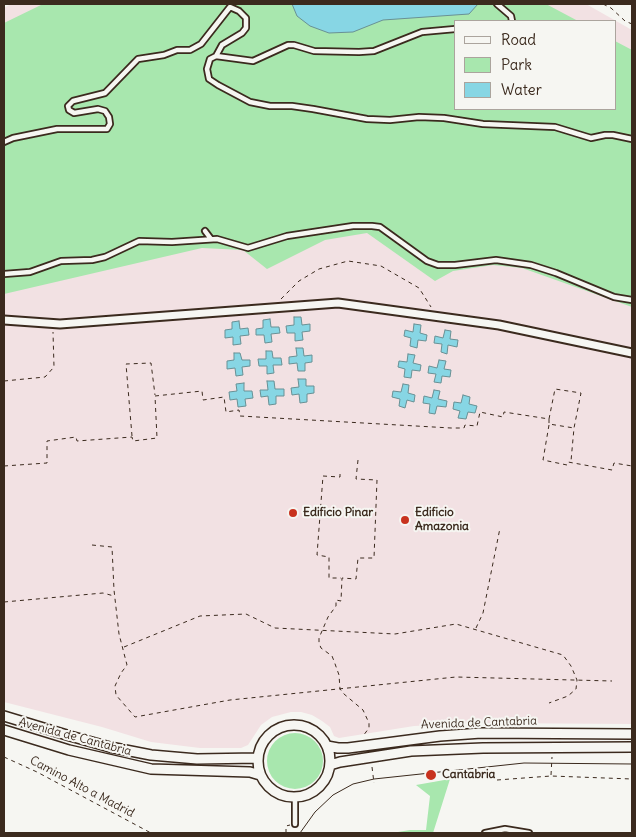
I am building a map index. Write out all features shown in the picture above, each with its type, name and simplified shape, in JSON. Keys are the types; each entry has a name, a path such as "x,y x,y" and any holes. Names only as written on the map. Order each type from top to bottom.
{"street":[{"path":"4,320 60,324 338,303 499,325 632,353"},
{"name":"Avenida de Cantabria","path":"4,716 70,736 151,754 197,759 257,758"},
{"path":"294,724 312,729 323,738 328,746 331,758 326,779 309,794 294,797 284,796 271,790 260,774 257,758 264,740 276,729 294,724"},
{"name":"Avenida de Cantabria","path":"4,730 69,750 151,769 200,772 250,772 260,774"},
{"name":"Avenida de Cantabria","path":"328,746 338,748 440,736 481,734 632,734"},
{"name":"Avenida de Cantabria","path":"330,765 411,751 483,748 632,747"}],"lane":[{"path":"4,142 13,138 57,129 107,129 110,124 109,117 105,111 98,108 74,113 68,106 73,101 104,93 138,59 164,55 177,50 190,50 201,44 230,7 235,4"},
{"path":"497,4 512,18"},
{"path":"216,56 222,45 242,33 246,28 246,18 239,11 230,7"},
{"path":"454,29 422,32 374,51 314,51 288,45 253,61 216,56 210,59 206,69 209,79 218,85 250,102 270,106 292,106 367,119 436,118 483,124 555,127 591,138 605,135 632,139"},
{"path":"4,274 30,272 61,261 92,260 139,241 172,242 212,239 248,248 287,236 334,228 372,226 380,227 427,261 438,265 496,260 531,266 556,273 614,297 632,300"},
{"path":"204,231 212,239"},
{"path":"294,797 295,824"},
{"path":"485,833 505,829 529,833"}],"path":[{"path":"603,4 611,8 625,21 632,24"},
{"path":"272,308 299,281 319,269 348,262 381,266 420,288 436,316"},
{"path":"4,381 45,377 54,367 53,333"},
{"path":"151,363 157,438 133,441 132,437 126,364 151,363"},
{"path":"556,389 581,393 570,462 567,465 543,460 549,419 556,389"},
{"path":"155,396 202,391 203,400 224,397 226,412 239,410 240,416 250,417 451,428 476,426 480,412 503,417 504,412 549,419"},
{"path":"549,424 574,428"},
{"path":"4,466 48,463 47,441 76,437 76,441 132,437"},
{"path":"340,474 340,477 323,476 317,556 330,557 329,578 356,579 358,558 374,558 377,480 356,479 358,460"},
{"path":"570,462 612,470 614,464 632,466"},
{"path":"476,629 483,613 500,528"},
{"path":"92,545 112,548 114,596 119,634 127,665 120,673 115,686 116,696 135,717 230,700 456,677 612,681"},
{"path":"342,578 341,601 336,600 336,606 328,617 319,638 319,643 321,648 332,656 339,674 340,689 363,710 369,723 369,728 360,739 360,746"},
{"path":"4,602 104,593 114,596"},
{"path":"123,647 200,616 246,614 275,628 395,634 456,624 562,655 571,666 578,680 576,689 568,696 550,703"},
{"path":"551,776 552,756"},
{"name":"Camino Alto a Madrid","path":"4,758 45,776 150,833"},
{"path":"372,766 374,783"},
{"path":"497,780 551,776 632,779"},
{"path":"286,833 286,826 295,824"}],"shaded area":[{"path":"11,4 586,4 614,20 454,20 454,110 616,110 616,21 632,30 632,724 476,723 414,726 339,738 334,736 330,727 312,715 291,712 272,717 261,725 248,745 241,748 200,748 151,742 102,727 4,702 4,8"}],"green space":[{"path":"43,4 546,4 576,20 454,20 454,110 616,110 616,42 632,50 632,307 522,268 493,265 453,271 435,281 367,233 325,240 267,269 243,250 202,248 4,294 4,23"},
{"path":"289,733 301,733 315,741 323,755 321,772 315,781 301,789 289,789 279,784 272,777 267,767 267,755 272,745 279,738"},
{"path":"450,779 433,833 392,833 426,830 430,796 416,785"}],"water":[{"path":"292,4 478,4 469,14 383,20 353,32 329,33 310,26 297,16"},
{"path":"294,317 301,317 302,325 310,324 310,331 302,332 303,340 295,341 295,333 287,333 286,326 294,325"},
{"path":"270,319 271,327 279,327 280,333 271,334 272,342 265,343 264,335 256,335 256,329 263,328 263,320"},
{"path":"239,321 240,329 248,328 249,335 240,336 241,344 233,345 233,337 225,338 225,330 232,329 232,322"},
{"path":"414,324 421,325 420,333 427,335 426,341 418,340 417,348 410,346 411,338 404,336 405,330 413,332"},
{"path":"445,330 451,331 450,339 458,340 457,347 448,345 447,354 441,352 442,344 434,343 435,336 443,338"},
{"path":"296,348 303,348 304,356 312,355 312,362 305,363 305,371 298,371 297,363 289,364 289,357 297,356"},
{"path":"266,351 272,351 273,358 281,358 282,365 273,365 274,373 267,374 267,366 259,366 258,359 266,359"},
{"path":"234,353 240,353 242,360 250,360 250,366 242,367 243,375 236,376 235,368 227,369 227,361 234,360"},
{"path":"408,354 415,355 413,363 421,365 420,371 412,370 411,378 404,377 405,369 398,367 399,361 407,362"},
{"path":"439,360 446,361 444,369 451,370 450,377 442,376 441,383 434,382 436,374 428,373 429,366 437,368"},
{"path":"298,379 306,379 306,386 314,386 314,393 307,394 307,402 300,403 299,394 292,395 291,388 299,387"},
{"path":"267,381 274,381 275,389 284,389 284,396 276,396 276,404 269,405 268,396 261,397 260,390 268,390"},
{"path":"244,383 244,391 252,391 253,398 245,399 246,406 238,407 237,399 230,400 229,392 237,391 236,384"},
{"path":"403,384 409,385 408,393 415,395 414,402 407,400 405,408 399,406 400,399 392,397 393,391 401,392"},
{"path":"434,390 440,391 438,399 447,401 446,407 437,406 435,414 429,413 430,404 423,403 424,396 432,398"},
{"path":"463,395 470,397 469,404 477,406 475,413 468,412 466,419 458,418 460,411 453,409 454,402 461,403"}],"tram line":[{"path":"300,833 315,812 333,795 353,784 374,779 524,763 632,764"}],"place":[{"name":"Edificio Pinar","path":"293,513"},
{"name":"Edificio Amazonia","path":"405,520"},
{"name":"Cantabria","path":"431,775"}]}
